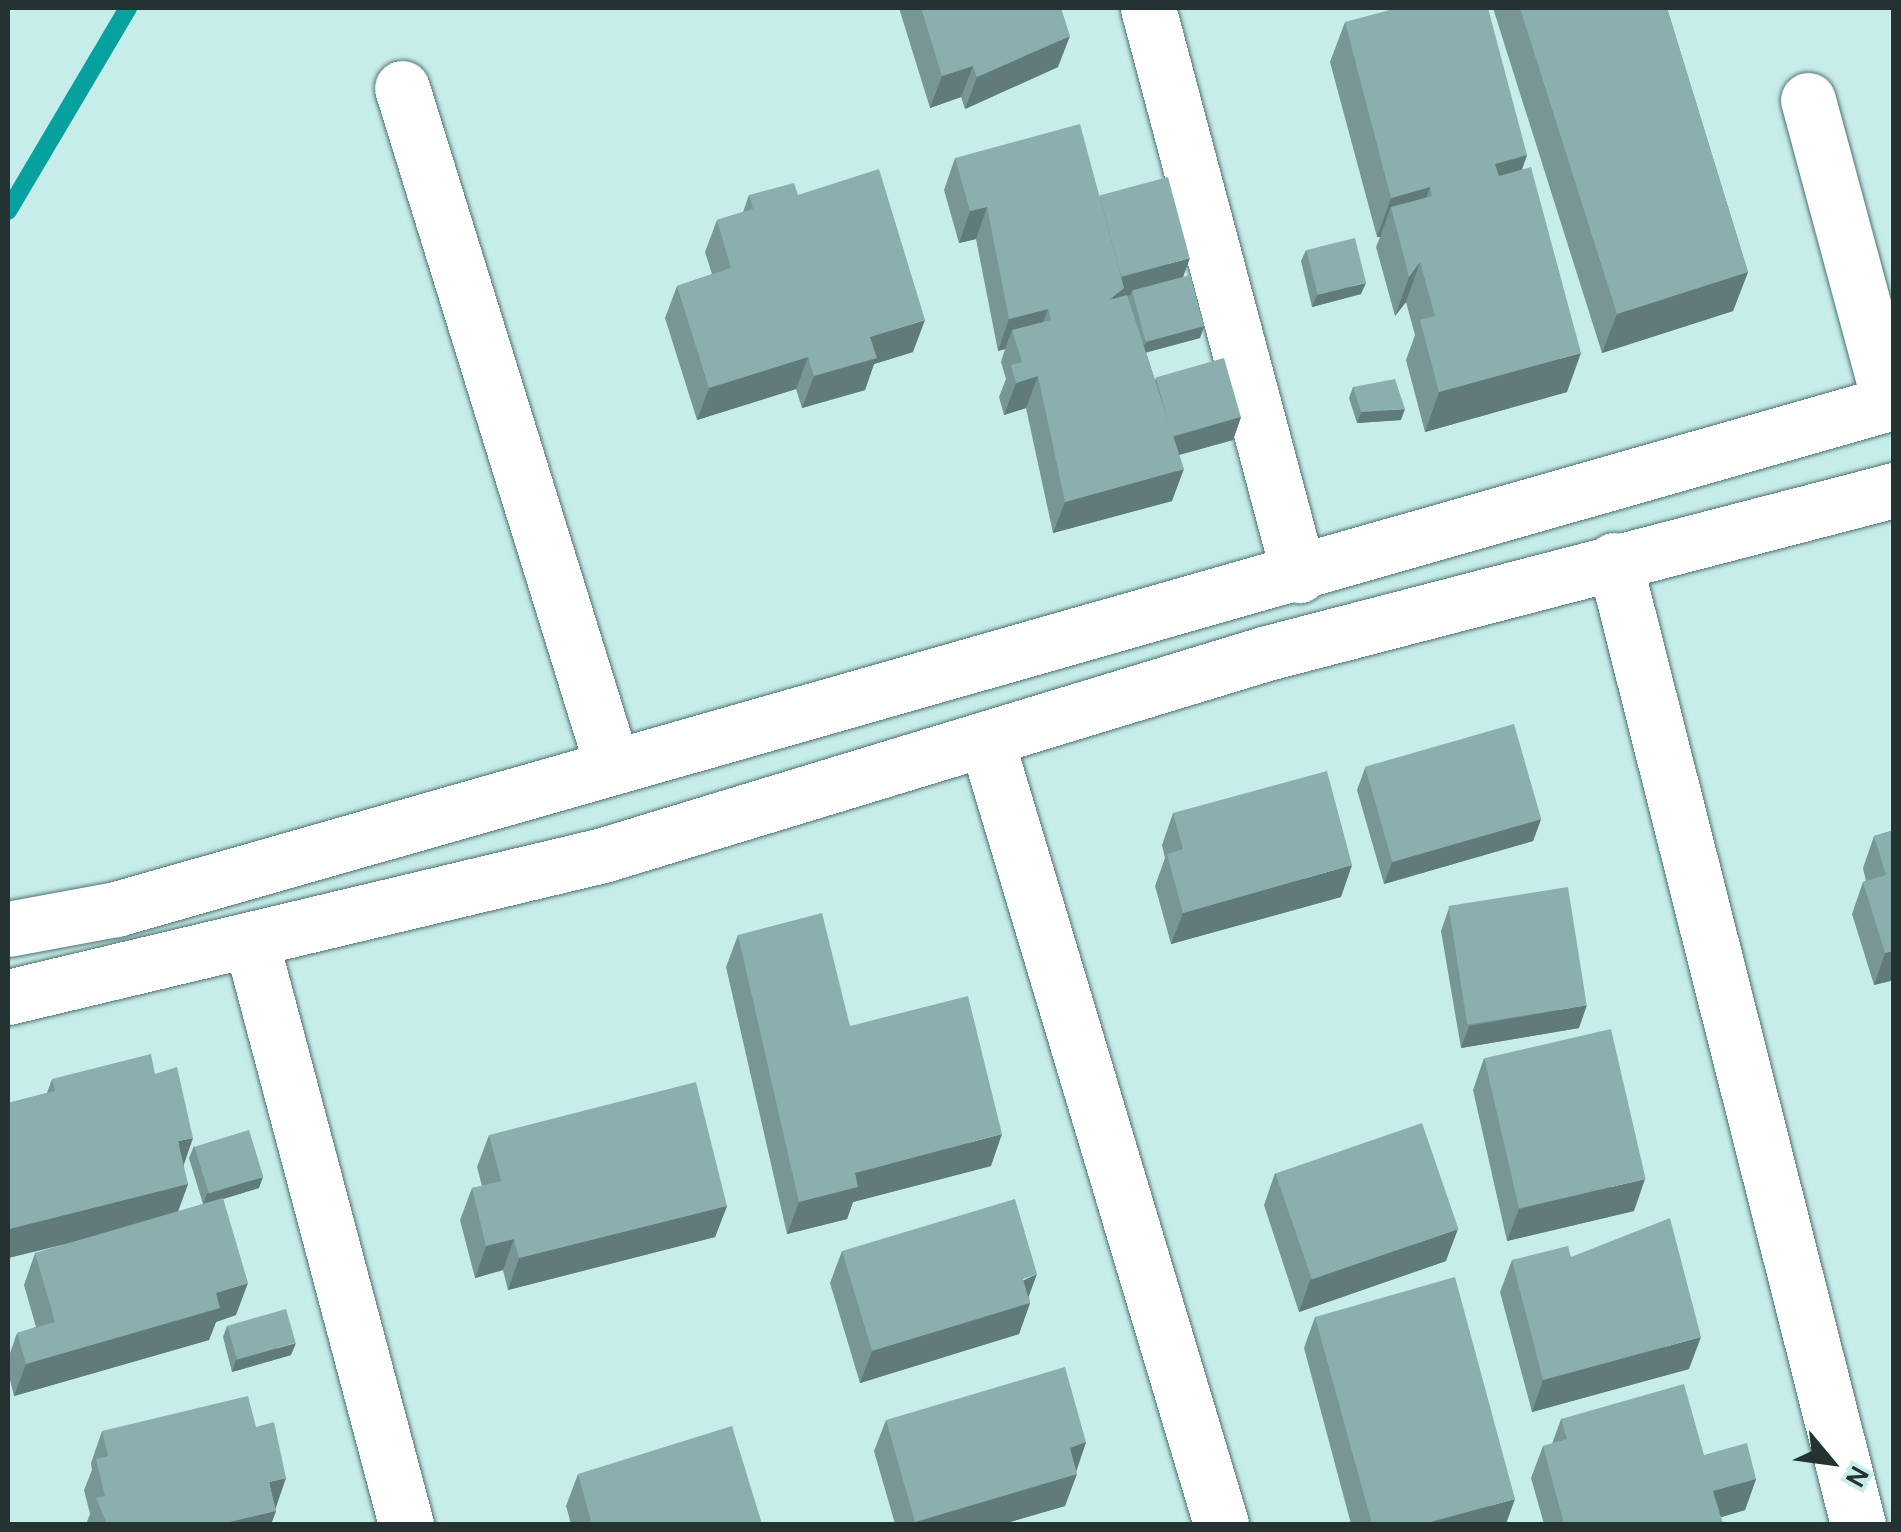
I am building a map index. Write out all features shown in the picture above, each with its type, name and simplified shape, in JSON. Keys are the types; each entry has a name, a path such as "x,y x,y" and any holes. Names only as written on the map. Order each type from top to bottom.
{"street":[{"path":"1148,8 1299,575"},
{"path":"402,88 611,762"},
{"path":"8,929 116,909 611,762 1299,575 1892,402 1808,100"},
{"path":"8,997 252,944 604,855 986,738 1614,560 1894,490"},
{"path":"1614,560 1858,1524"},
{"path":"986,738 1221,1524"},
{"path":"252,944 406,1524"}],"building":[{"path":"921,8 1061,8 1070,36 977,77 973,66 942,76"},
{"path":"1397,8 1488,8 1527,155 1495,164 1499,176 1531,167 1581,353 1439,392 1420,320 1435,316 1420,262 1409,277 1391,207 1432,196 1430,187 1391,198 1345,22"},
{"path":"1520,8 1667,8 1748,272 1617,314"},
{"path":"1080,124 1124,288 1109,300 1127,295 1184,469 1065,502 1038,376 1016,383 1011,365 1022,362 1012,330 1051,320 1048,309 1009,319 987,207 970,211 955,158"},
{"path":"879,169 925,320 870,337 877,358 814,376 808,357 709,388 677,286 731,268 717,220 753,209 749,195 794,183 798,195"},
{"path":"1168,177 1190,258 1121,277 1099,195"},
{"path":"1355,238 1366,283 1318,295 1306,250"},
{"path":"1190,275 1204,326 1146,342 1132,291"},
{"path":"1224,358 1241,417 1173,436 1156,378"},
{"path":"1395,379 1405,409 1361,412 1353,387"},
{"path":"1514,724 1541,819 1392,862 1365,767"},
{"path":"1327,771 1352,865 1183,913 1167,854 1183,849 1173,813"},
{"path":"1894,830 1894,951 1885,953 1863,882 1886,875 1874,836"},
{"path":"1568,887 1587,1006 1467,1024 1448,906"},
{"path":"822,913 850,1026 968,996 1002,1134 855,1173 858,1187 799,1202 738,935"},
{"path":"1611,1029 1646,1179 1519,1208 1484,1058"},
{"path":"151,1054 155,1074 177,1067 193,1138 178,1141 188,1184 9,1229 8,1103 55,1091 52,1079"},
{"path":"696,1082 727,1206 519,1258 514,1239 486,1246 472,1188 501,1181 489,1135"},
{"path":"1422,1123 1458,1229 1312,1279 1275,1173"},
{"path":"249,1130 263,1177 209,1194 194,1147"},
{"path":"223,1198 248,1283 216,1293 220,1308 26,1364 17,1333 55,1322 35,1253"},
{"path":"1015,1199 1037,1274 1023,1279 1030,1303 872,1351 842,1251"},
{"path":"1670,1218 1701,1337 1543,1380 1512,1260 1568,1246 1571,1257"},
{"path":"1455,1277 1515,1499 1423,1524 1372,1524 1315,1317"},
{"path":"286,1309 296,1343 237,1359 227,1326"},
{"path":"1065,1367 1086,1442 1070,1448 1077,1474 915,1522 886,1420"},
{"path":"1684,1384 1704,1455 1747,1443 1756,1479 1713,1491 1723,1524 1564,1524 1543,1446 1567,1439 1561,1419"},
{"path":"248,1396 256,1427 274,1422 286,1478 269,1482 276,1511 221,1524 107,1524 96,1498 105,1496 96,1459 108,1456 102,1431"},
{"path":"732,1426 762,1524 580,1524 591,1521 578,1474"}],"waterway":[{"path":"8,211 128,8"}]}
